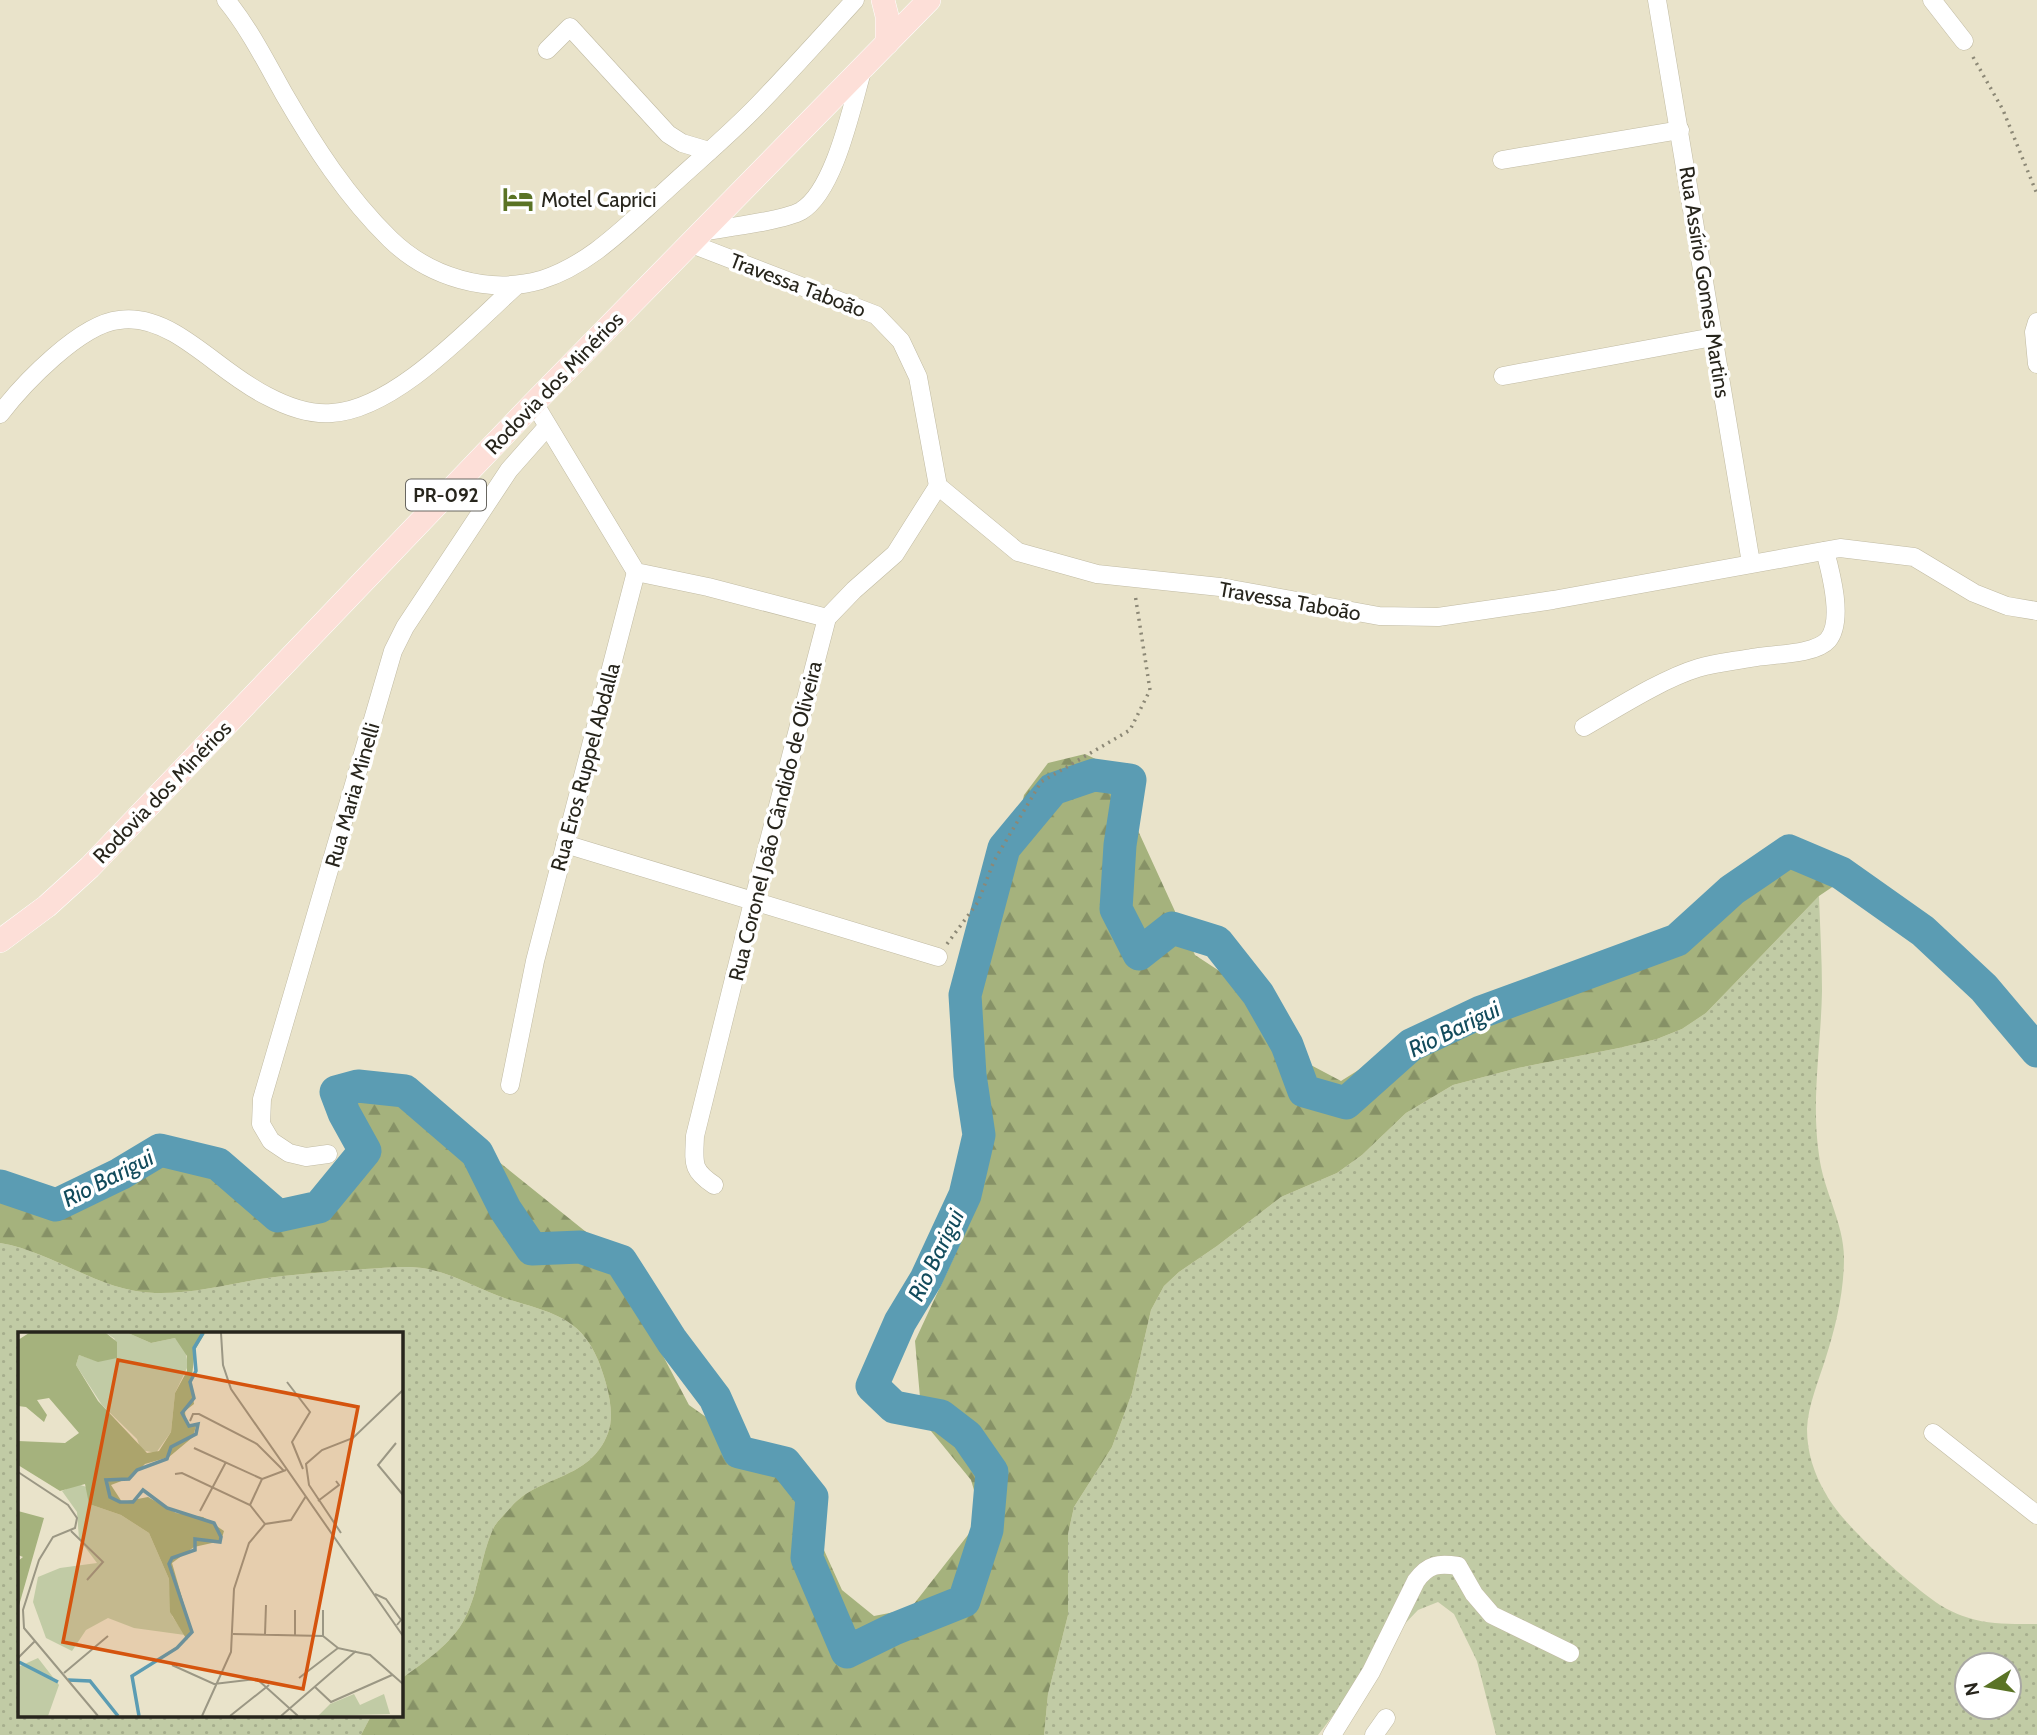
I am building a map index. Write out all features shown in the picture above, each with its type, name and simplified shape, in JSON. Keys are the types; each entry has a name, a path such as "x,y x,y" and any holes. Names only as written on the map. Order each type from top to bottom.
{"main road":[{"path":"883,0 887,16 887,43"},
{"name":"Rodovia dos Minérios","path":"0,941 47,906 90,867 534,403 929,0"}],"street":[{"path":"226,0 320,154 388,238 407,255 446,275 479,284 517,285 562,272 587,258 614,237 759,105 847,3"},
{"name":"Rua Assírio Gomes Martins","path":"1657,0 1751,563"},
{"path":"1932,0 1964,41"},
{"path":"547,50 570,27 668,134 709,151"},
{"path":"695,238 801,211 820,193 831,172 863,68"},
{"path":"1502,160 1680,130"},
{"name":"Travessa Taboão","path":"695,238 876,315 901,341 918,377 938,486 1018,552 1097,574 1220,587 1378,616 1438,617 1553,600 1840,548 1914,557 1974,593 2007,606 2037,611"},
{"path":"0,414 17,392 54,357 100,326 117,320 157,324 176,334 254,389 282,403 308,411 331,414 354,409 377,401 425,368 517,285"},
{"path":"2037,322 2034,332 2037,364"},
{"path":"1503,376 1713,337"},
{"path":"534,403 636,572 708,587 827,618"},
{"name":"Rua Maria Minelli","path":"327,1154 306,1157 289,1153 271,1141 261,1124 262,1099 393,650 405,627 509,470 547,427"},
{"name":"Rua Coronel João Cândido de Oliveira","path":"714,1185 698,1174 694,1162 695,1136 827,618 895,554 938,486"},
{"path":"1584,727 1644,693 1697,669 1766,655 1809,650 1827,642 1832,633 1836,608 1834,583 1825,551"},
{"name":"Rua Eros Ruppel Abdalla","path":"510,1085 535,961 636,572"},
{"path":"565,844 938,957"},
{"path":"1933,1433 2037,1515"},
{"path":"1332,1735 1371,1672 1425,1568 1441,1563 1458,1566 1474,1594 1492,1615 1570,1653"},
{"path":"1374,1735 1386,1718"}],"path":[{"path":"1964,41 2003,110 2037,194"},
{"path":"938,957 978,902 994,861 1041,782 1130,730 1150,690 1133,579"}],"green space":[{"path":"1085,754 1121,771 1135,824 1195,955 1279,1010 1307,1063 1341,1081 1459,1007 1650,938 1771,861 1832,857 1856,871 1819,896 1706,1013 1682,1029 1657,1039 1518,1068 1453,1085 1406,1113 1362,1155 1337,1173 1281,1197 1164,1286 1151,1310 1132,1393 1112,1447 1074,1507 1068,1534 1068,1615 1048,1694 1044,1735 361,1735 370,1718 402,1718 402,1678 437,1652 453,1636 465,1618 474,1596 489,1538 500,1519 523,1496 577,1469 600,1449 608,1433 611,1416 604,1377 591,1345 572,1325 549,1312 448,1275 420,1268 299,1274 168,1293 135,1291 115,1286 39,1254 0,1243 0,1188 66,1196 158,1153 201,1147 260,1201 319,1195 348,1177 343,1120 349,1101 388,1098 433,1109 606,1248 689,1405 791,1477 842,1590 874,1616 910,1609 982,1517 971,1480 922,1420 915,1341 961,1242 984,1123 975,933 1010,859 1024,795 1048,763"},
{"path":"1819,896 1822,991 1816,1094 1817,1135 1821,1168 1841,1232 1844,1258 1843,1283 1836,1321 1808,1420 1810,1454 1822,1486 1846,1522 1927,1596 1950,1611 1977,1620 2003,1624 2037,1624 2037,1735 1496,1735 1477,1661 1454,1614 1438,1602 1418,1610 1397,1632 1318,1735 1044,1735 1048,1694 1068,1615 1068,1534 1074,1507 1112,1447 1132,1393 1151,1310 1164,1286 1281,1197 1337,1173 1362,1155 1406,1113 1453,1085 1518,1068 1657,1039 1682,1029 1706,1013"},
{"path":"0,1243 39,1254 115,1286 155,1293 194,1291 260,1279 365,1269 428,1269 549,1312 572,1325 591,1345 607,1386 611,1416 608,1433 600,1449 577,1469 523,1496 500,1519 489,1538 474,1596 465,1618 453,1636 437,1652 402,1678 402,1332 18,1332 18,1718 370,1718 361,1735 0,1735"}],"waterway":[{"name":"Rio Barigui","path":"0,1186 56,1205 120,1174 160,1150 218,1164 278,1216 319,1207 365,1151 336,1092 358,1086 405,1091 477,1153 505,1209 532,1249 580,1247 621,1261 672,1341 715,1398 739,1452 785,1463 812,1497 807,1558 847,1652 894,1629 964,1601 987,1530 992,1472 967,1436 941,1416 894,1407 872,1386 900,1322 926,1279 965,1195 979,1135 970,1075 965,995 1004,848 1053,789 1094,775 1130,780 1120,845 1116,909 1139,954 1172,928 1217,942 1258,994 1287,1045 1304,1091 1346,1103 1411,1045 1481,1012 1677,940 1732,890 1789,851 1841,873 1923,931 1984,988 2037,1051"}],"place":[{"name":"Motel Caprici","path":"518,199"}]}
